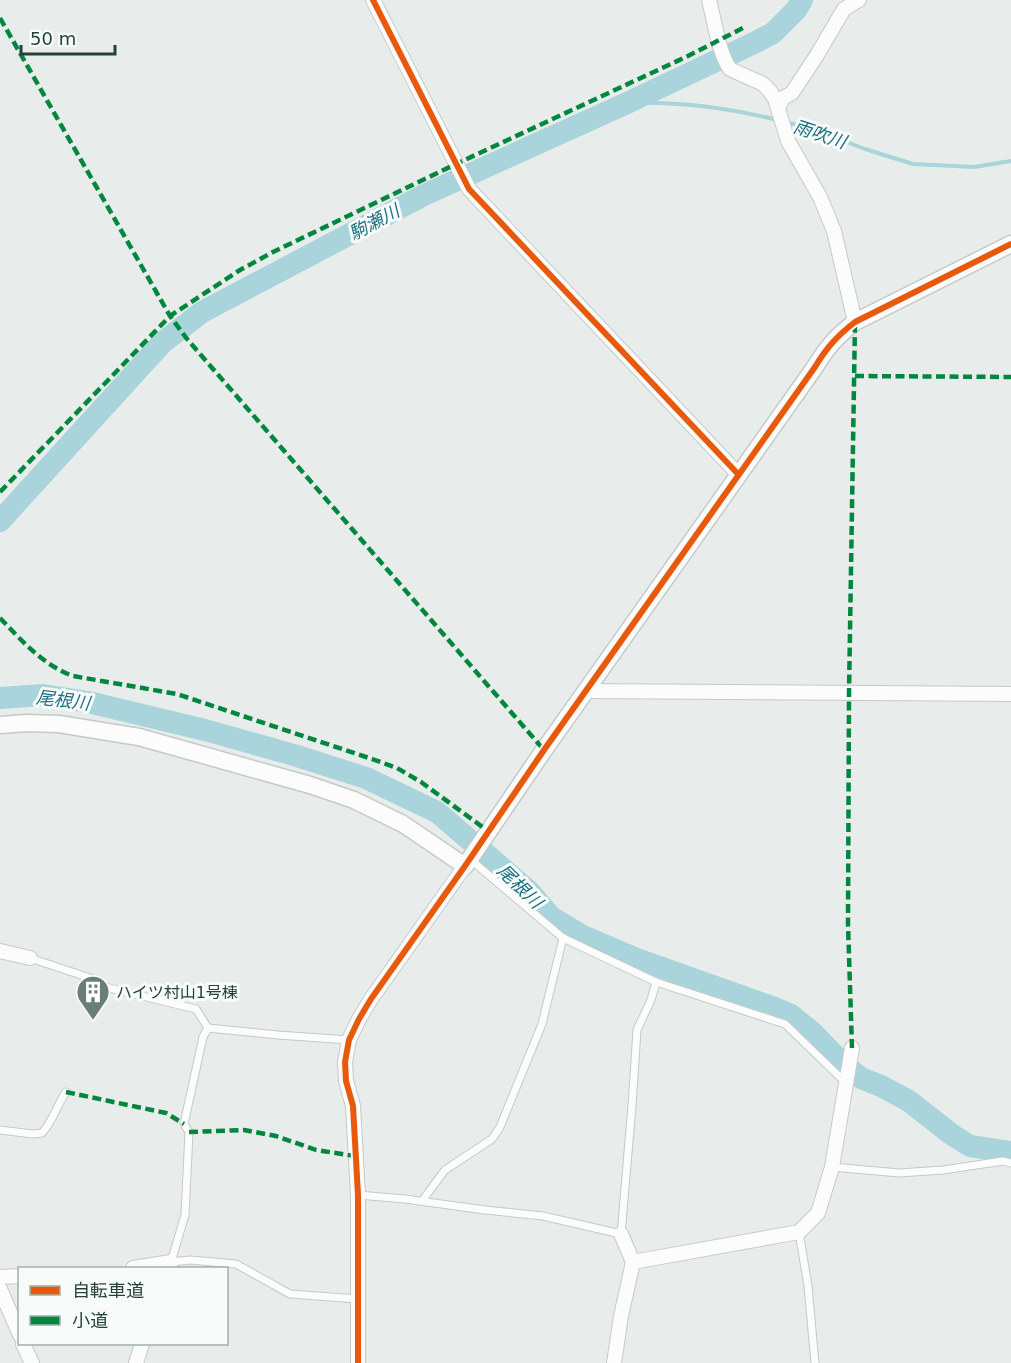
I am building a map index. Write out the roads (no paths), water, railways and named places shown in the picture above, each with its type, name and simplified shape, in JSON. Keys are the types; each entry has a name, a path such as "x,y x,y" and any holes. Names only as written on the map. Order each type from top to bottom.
{"street":[{"path":"373,0 469,189 738,474"},
{"path":"709,0 720,46 730,69 763,84 770,91 775,99 788,141 820,197 834,231 855,322"},
{"path":"780,116 783,98 792,93 844,9 859,0"},
{"path":"358,1363 358,1195 353,1106 346,1081 345,1062 348,1040 371,999 825,350 839,334 855,322 1011,244"},
{"path":"586,691 1011,694"},
{"path":"0,725 59,724 139,737 310,785 354,800 468,860"},
{"path":"0,951 30,958"},
{"path":"633,1262 799,1232 818,1213 832,1167 852,1048"},
{"path":"614,1363 621,1316 633,1262 621,1234"},
{"path":"151,1267 169,1265"},
{"path":"0,1277 18,1276"},
{"path":"0,1289 18,1330"},
{"path":"23,1345 32,1363"},
{"path":"136,1363 142,1345"}],"lane":[{"path":"468,860 563,938 656,982 785,1024 846,1083"},
{"path":"422,1201 445,1170 492,1139 500,1127 542,1024 563,938"},
{"path":"30,958 90,978 101,986 196,1009 208,1028"},
{"path":"358,1195 543,1216 621,1234 637,1030 651,1000 656,982"},
{"path":"208,1028 348,1040"},
{"path":"169,1265 185,1215 189,1132 184,1124 203,1037 208,1028"},
{"path":"0,1130 42,1133 51,1124 66,1092"},
{"path":"832,1167 899,1173 943,1170 1003,1161 1011,1163"},
{"path":"799,1232 808,1286 815,1363"},
{"path":"169,1265 190,1260 236,1264 290,1294 358,1299"}],"waterway":[{"name":"駒瀬川","path":"0,521 162,343 202,312 424,195 756,42 773,33 796,10 802,0"},
{"name":"雨吹川","path":"627,103 703,106 778,120"},
{"name":"雨吹川","path":"785,122 813,129 913,164 974,167 1011,161"},
{"name":"尾根川","path":"0,698 43,695 88,702 205,730 366,778 437,812 530,892 551,917 581,935 637,959 791,1015 861,1078 909,1101 970,1146 1011,1152"}],"place":[{"name":"ハイツ村山1号棟","path":"93,1021"}]}
